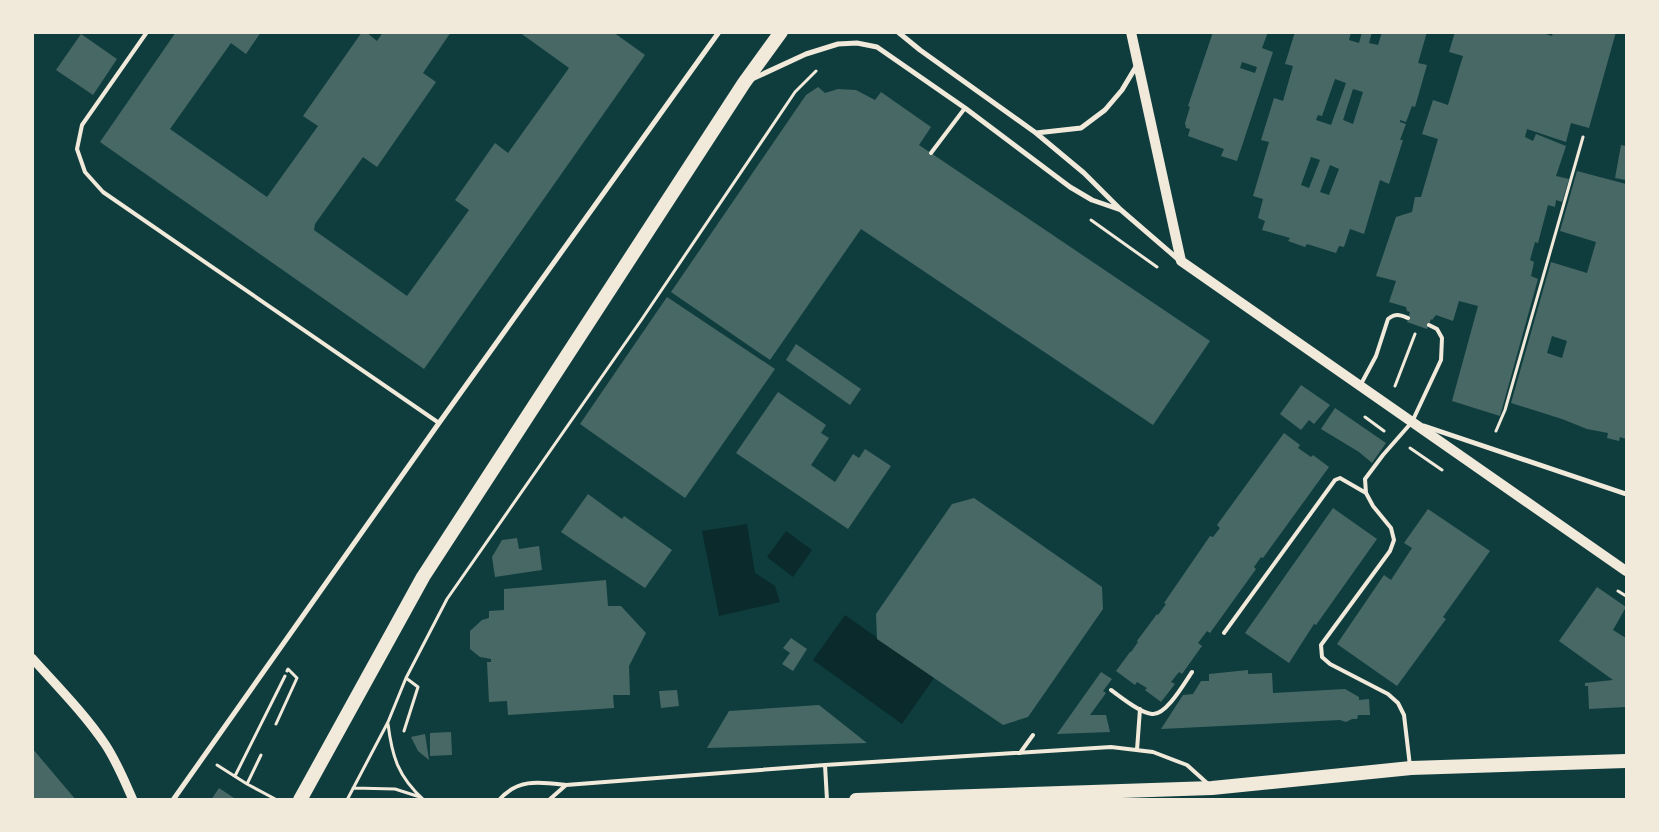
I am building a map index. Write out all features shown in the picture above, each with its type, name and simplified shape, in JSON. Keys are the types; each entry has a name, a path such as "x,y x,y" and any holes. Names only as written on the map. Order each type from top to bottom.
{"highway":[{"path":"300,800 424,577 744,83 781,32"},
{"path":"856,800 1212,788 1411,768 1626,761"}],"main road":[{"path":"1131,32 1181,261 1626,571"}],"street":[{"path":"173,800 439,423 719,32"},
{"path":"898,32 1036,133 1084,172 1121,210 1181,261"},
{"path":"744,83 806,54 838,44 857,43 877,46 965,108 1070,187 1092,200 1121,210"},
{"path":"1036,133 1080,128 1105,110 1122,90 1138,65"},
{"path":"1412,422 1626,494"},
{"path":"32,658 86,718 105,744 117,764 133,800"}],"lane":[{"path":"147,32 82,125 77,149 85,172 103,192 439,423"},
{"path":"931,153 965,108"},
{"path":"1360,386 1376,356 1388,318 1398,314 1408,318"},
{"path":"1411,768 1404,715 1398,703 1388,694 1330,664 1322,657 1322,645 1390,551 1394,540 1391,528 1373,506 1366,493 1365,479 1412,422 1441,360 1442,338 1437,329 1428,325"},
{"path":"1224,633 1334,480 1340,478 1366,493"},
{"path":"1111,690 1153,715 1160,713 1167,707 1192,672"},
{"path":"1137,750 1140,709"},
{"path":"1020,753 1033,735"},
{"path":"499,800 515,786 535,781 566,785 826,764 1111,747 1153,752 1187,764 1212,788"},
{"path":"826,764 827,800"},
{"path":"549,800 566,785"}],"path":[{"path":"347,800 388,722 406,678 448,599 642,319 795,92 815,71 822,68"},
{"path":"1488,448 1505,410 1582,137"},
{"path":"1388,405 1418,325"},
{"path":"235,776 288,669 298,678 276,724"},
{"path":"404,731 418,687 406,678"},
{"path":"388,722 391,750 405,781 422,798"},
{"path":"203,755 247,784 277,800"},
{"path":"247,784 261,755"},
{"path":"354,788 395,790 422,798"}],"water":[{"path":"747,524 755,573 775,586 780,602 719,616 702,531"},
{"path":"786,531 812,550 793,577 767,557"},
{"path":"845,615 934,678 902,724 813,660"}],"building":[{"path":"176,32 261,32 246,54 231,43 170,129 267,197 318,126 303,116 362,32 366,32 377,41 383,32 451,32 423,73 436,82 377,167 363,157 315,224 314,230 407,296 469,210 455,200 495,143 508,153 569,68 519,32 613,32 645,55 424,369 100,142"},
{"path":"1213,32 1268,32 1262,48 1273,52 1237,161 1221,156 1224,149 1188,136 1190,129 1186,128 1185,123 1190,107 1188,106","holes":["1242,62 1257,67 1255,73 1240,68"]},
{"path":"1295,32 1351,32 1349,40 1359,43 1362,32 1372,32 1369,43 1378,45 1382,32 1427,32 1418,63 1427,65 1415,107 1412,106 1406,122 1400,120 1400,122 1406,124 1389,184 1380,180 1364,234 1350,229 1344,247 1339,246 1336,253 1307,244 1305,247 1288,241 1290,238 1262,230 1265,221 1258,218 1263,199 1253,196 1269,142 1261,140 1274,98 1283,101 1293,66 1285,64","holes":["1335,79 1346,83 1331,125 1316,120 1318,115 1322,116","1353,89 1363,92 1353,124 1343,120","1311,157 1320,160 1309,188 1301,185","1330,165 1339,169 1329,195 1320,192"]},
{"path":"1455,32 1539,32 1552,36 1553,32 1616,32 1589,128 1571,123 1566,142 1527,129 1525,137 1533,141 1536,134 1566,146 1556,176 1569,179 1562,202 1556,200 1555,207 1548,205 1538,243 1535,242 1530,260 1534,262 1531,276 1538,279 1500,416 1452,401 1478,306 1459,301 1453,321 1436,315 1431,319 1427,329 1407,322 1410,312 1407,311 1406,307 1389,302 1396,281 1376,276 1396,217 1412,212 1415,197 1421,197 1438,139 1422,134 1433,100 1448,105 1463,56 1449,52"},
{"path":"81,34 117,59 93,95 56,70"},
{"path":"818,87 825,93 838,89 856,90 875,100 881,92 931,127 919,145 1210,341 1153,425 861,229 770,360 671,292 806,95"},
{"path":"1621,145 1626,146 1626,180 1615,178"},
{"path":"1577,171 1626,184 1626,439 1620,437 1619,441 1607,438 1608,433 1587,429 1511,403 1551,262 1587,273 1596,242 1560,231","holes":["1552,336 1567,341 1562,358 1547,353"]},
{"path":"667,297 775,369 685,498 580,424"},
{"path":"796,344 861,389 850,405 786,360"},
{"path":"1301,385 1330,405 1314,424 1309,420 1301,430 1280,414"},
{"path":"778,392 826,425 821,433 829,438 811,465 835,482 853,454 859,458 865,449 891,466 848,529 736,453"},
{"path":"1335,408 1386,443 1372,463 1359,452 1321,429"},
{"path":"1284,433 1300,445 1298,448 1311,457 1313,455 1329,467 1263,558 1261,557 1254,567 1256,569 1210,633 1207,631 1198,643 1202,646 1182,674 1179,672 1171,682 1175,684 1161,702 1145,690 1147,688 1137,682 1135,685 1116,671 1166,604 1164,603 1210,536 1213,537 1220,528 1217,525"},
{"path":"588,494 622,519 624,516 672,550 645,588 561,532"},
{"path":"974,498 1102,587 1103,609 1028,717 1003,725 877,639 876,614 952,504"},
{"path":"1333,508 1377,539 1316,625 1314,624 1289,663 1245,633"},
{"path":"1428,509 1490,551 1443,617 1446,619 1397,686 1337,644 1384,575 1391,580 1412,548 1404,543"},
{"path":"517,538 519,549 539,546 542,570 495,577 492,557 502,540"},
{"path":"606,580 608,606 621,606 646,633 629,666 630,695 613,695 614,708 508,715 507,701 489,702 487,662 491,662 491,659 480,657 470,649 470,631 482,620 489,618 489,611 504,610 504,589"},
{"path":"1597,587 1626,607 1613,630 1626,638 1626,707 1589,709 1588,686 1585,686 1585,683 1613,680 1559,641"},
{"path":"791,638 807,649 793,671 782,664 790,653 783,648"},
{"path":"1248,670 1248,674 1272,673 1273,693 1345,689 1359,697 1359,700 1369,699 1370,715 1358,715 1357,719 1346,722 1340,720 1161,729 1183,695 1193,694 1201,681 1209,681 1209,674"},
{"path":"1101,672 1112,679 1103,691 1106,693 1090,715 1106,715 1110,732 1057,734"},
{"path":"677,690 679,706 661,708 659,691"},
{"path":"819,705 867,743 707,748 729,711"},
{"path":"451,732 452,755 430,756 430,733"},
{"path":"425,734 429,760 418,751 411,737"},
{"path":"32,748 76,800 32,800"},
{"path":"219,788 237,800 211,800"}]}
